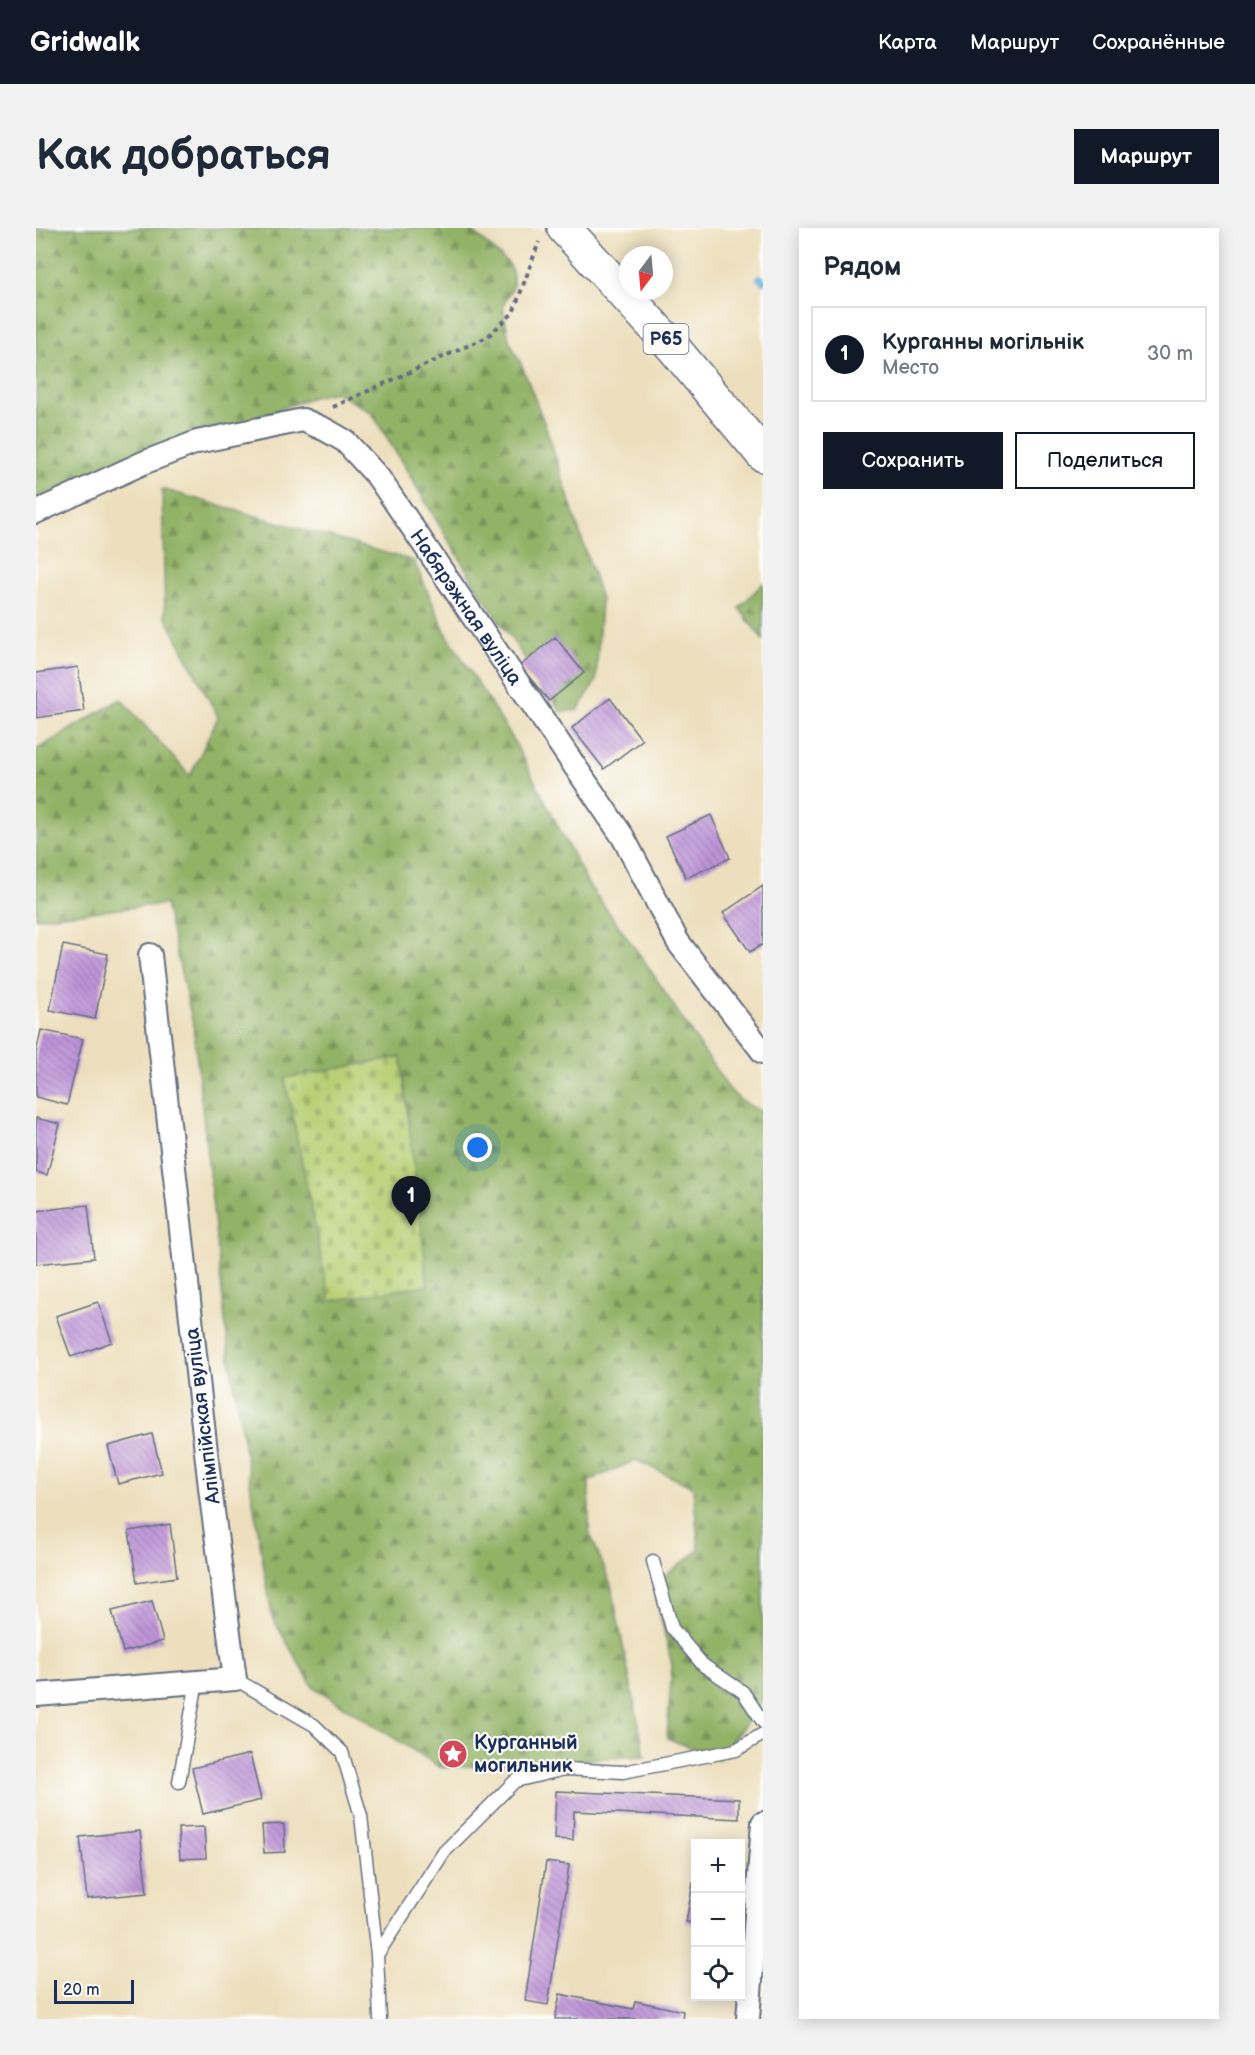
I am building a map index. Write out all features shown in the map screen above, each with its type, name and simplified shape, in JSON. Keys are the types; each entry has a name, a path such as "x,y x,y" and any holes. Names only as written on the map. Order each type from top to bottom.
{"main road":[{"name":"Р65","path":"553,232 672,346 763,455"}],"street":[{"path":"36,512 143,463 197,442 303,420"},
{"name":"Набярэжная вуліца","path":"303,420 345,441 378,477 623,837 678,942 763,1052"},
{"name":"Алімпійская вуліца","path":"150,955 211,1496 235,1679"},
{"path":"36,1695 235,1679"},
{"path":"748,2019 763,1823"}],"lane":[{"path":"653,1561 672,1628 703,1665 743,1692 763,1722"},
{"path":"235,1679 314,1725 342,1752 361,1816 376,1955 380,2019"},
{"path":"179,1782 197,1681"},
{"path":"376,1955 444,1852 515,1781 565,1769 623,1772 736,1750 763,1734"}],"path":[{"path":"303,420 487,337 513,313 553,232"}],"green space":[{"path":"36,228 469,228 510,265 513,286 503,306 509,340 546,427 601,599 596,681 578,710 561,712 481,594 372,413 336,392 313,397 36,498"},
{"path":"162,489 414,561 446,633 513,739 588,884 645,962 728,1088 740,1100 763,1113 763,1701 718,1759 667,1738 672,1665 653,1585 699,1550 693,1487 636,1460 589,1481 589,1531 611,1585 645,1756 441,1768 312,1686 272,1617 228,1348 193,1024 165,904 36,918 36,750 121,699 190,776 218,717 165,616"},
{"path":"763,583 763,640 739,608"},
{"path":"401,1057 428,1285 330,1301 285,1078"}],"building":[{"path":"555,637 584,673 549,701 520,666"},
{"path":"78,667 84,711 36,718 36,673"},
{"path":"610,698 642,740 604,769 572,728"},
{"path":"711,815 730,858 686,878 666,836"},
{"path":"763,886 763,944 750,952 723,913"},
{"path":"63,945 108,954 95,1019 50,1010"},
{"path":"41,1030 83,1039 67,1105 36,1097 36,1053"},
{"path":"36,1118 60,1124 47,1175 36,1172"},
{"path":"88,1205 94,1258 36,1264 36,1211"},
{"path":"98,1302 112,1342 71,1357 56,1316"},
{"path":"152,1434 162,1473 118,1484 108,1446"},
{"path":"170,1524 177,1577 137,1583 129,1531"},
{"path":"152,1601 163,1641 123,1652 112,1611"},
{"path":"250,1754 261,1800 203,1814 192,1768"},
{"path":"556,1791 739,1799 739,1819 574,1811 573,1840 554,1839"},
{"path":"284,1824 285,1852 264,1853 262,1825"},
{"path":"204,1827 206,1858 180,1859 178,1828"},
{"path":"140,1831 147,1893 87,1899 80,1837"},
{"path":"546,1862 569,1865 548,2005 525,2001"},
{"path":"691,1894 691,1923 686,1922"},
{"path":"560,1994 633,2009 635,2001 683,2011 682,2019 555,2019"}],"waterway":[{"path":"760,278 763,281"}],"place":[{"name":"Курганны могільнік","path":"411,1226"},
{"name":"Курганный могильник","path":"453,1754"}]}
